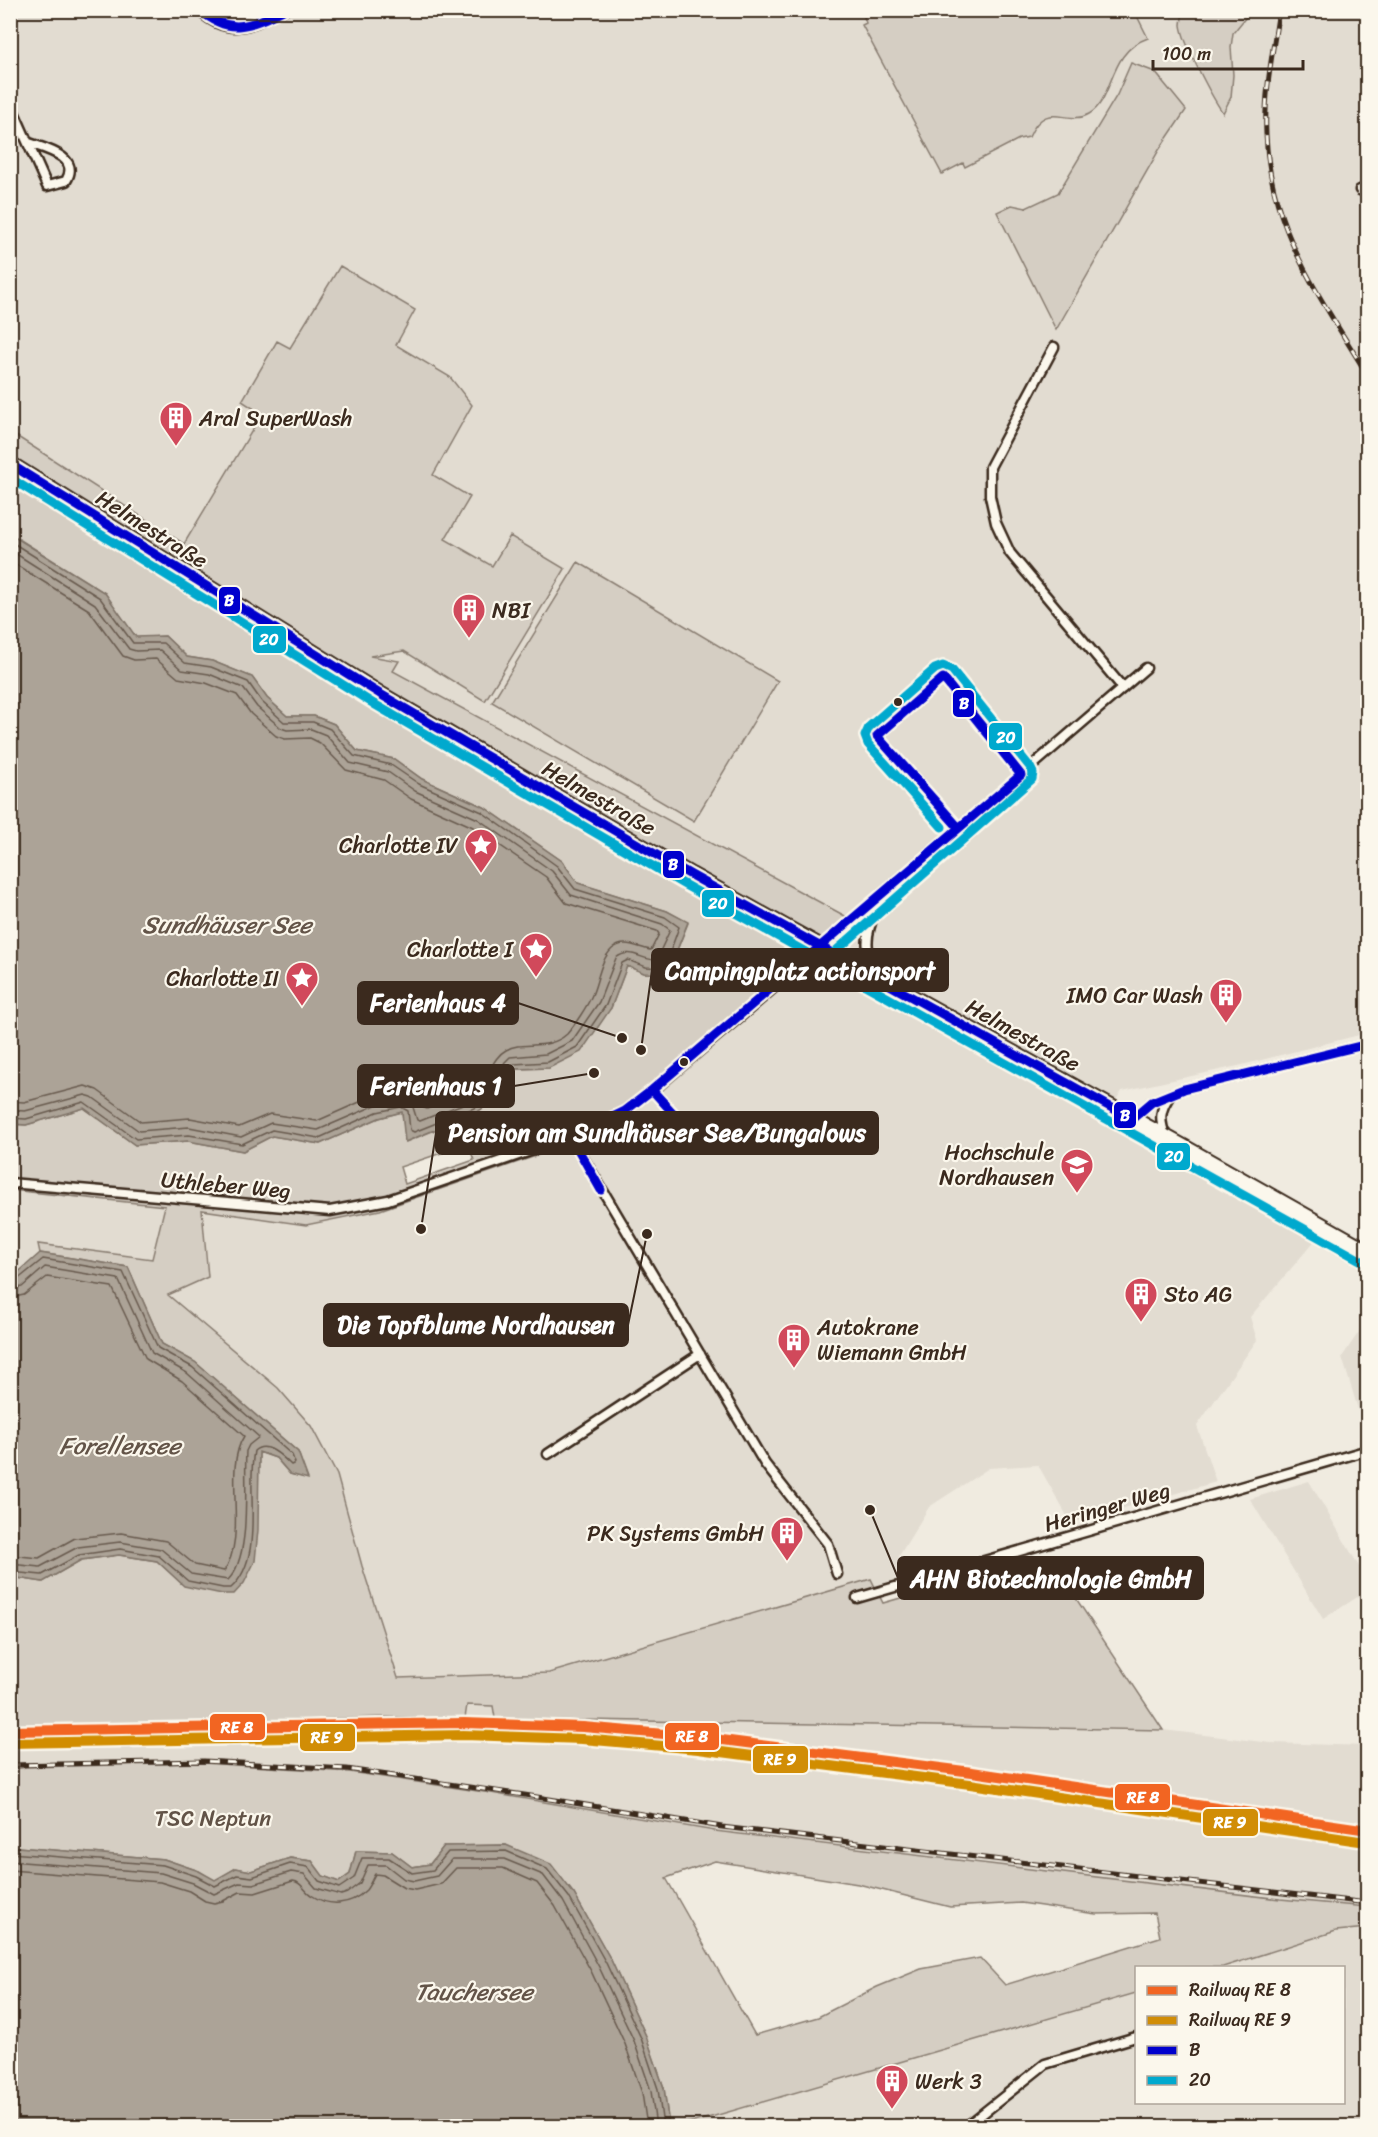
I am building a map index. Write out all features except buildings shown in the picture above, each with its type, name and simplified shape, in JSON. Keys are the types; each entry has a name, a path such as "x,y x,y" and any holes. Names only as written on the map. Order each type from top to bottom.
{"main road":[{"name":"Helmestraße","path":"10,464 380,694 691,875 1368,1251"}],"street":[{"path":"199,10 217,24 240,28 284,10"},
{"path":"10,103 47,186 66,181 70,165 64,158 29,143"},
{"path":"1054,347 990,467 990,496 996,523 1010,553 1123,688"},
{"name":"Uthleber Weg","path":"10,1183 330,1211 388,1200 571,1137 625,1111 821,948 1146,668"},
{"path":"882,895 869,926 868,950 898,989"},
{"path":"1132,1119 1152,1102 1196,1085 1368,1044"},
{"path":"1167,1138 1160,1114 1164,1103 1172,1094"},
{"path":"571,1137 765,1464 828,1544 837,1574"},
{"path":"548,1454 700,1354"},
{"name":"Heringer Weg","path":"857,1598 1368,1450"},
{"path":"967,2127 1045,2064 1135,2038"}],"shaded area":[{"path":"10,11 1367,11 1367,1033 1238,1066 1122,1091 1105,1117 1317,1238 1250,1317 1257,1340 1197,1426 1216,1482 1071,1523 1038,1465 989,1468 929,1507 899,1556 904,1576 875,1587 871,1580 549,1673 399,1678 362,1566 337,1475 311,1426 278,1388 167,1295 208,1277 202,1209 306,1225 380,1210 553,1150 621,1120 393,671 399,661 368,656 164,533 11,432"},
{"path":"10,1190 165,1206 152,1259 39,1244 40,1253 14,1276 11,1275"},
{"path":"1368,1320 1367,1438 1342,1357"},
{"path":"1309,1481 1367,1580 1367,1591 1323,1619 1250,1499"},
{"path":"467,1705 494,1706 496,1718 1163,1730 1271,1743 1367,1746 1367,1907 1280,1899 715,1831 350,1772 204,1763 26,1767 11,1770 10,1727 384,1717 464,1718"},
{"path":"1367,1928 1367,2126 692,2126 694,2122 756,2102 1135,1993 1135,2104 1345,2104 1345,1966 1226,1966 1336,1931"}],"green space":[{"path":"1132,10 1148,38 1125,54 1103,98 1089,114 1073,118 1050,116 1042,119 1029,137 1019,139 965,167 963,163 942,174 862,25 866,23 862,11"},
{"path":"1183,11 1251,11 1233,33 1231,97 1223,113 1192,57 1181,25"},
{"path":"1131,63 1155,72 1186,110 1159,150 1056,330 997,212 1012,205 1026,208 1058,193 1117,95"},
{"path":"340,266 415,310 396,345 450,377 472,405 433,475 470,497 445,539 492,566 510,536 565,569 485,701 404,651 370,656 399,661 393,671 858,923 664,1089 621,1120 553,1150 380,1210 306,1225 202,1210 208,1277 168,1295 278,1388 311,1426 337,1475 362,1566 398,1678 549,1673 871,1579 883,1603 1048,1556 1163,1730 495,1718 493,1706 467,1705 465,1718 384,1717 11,1727 11,1577 43,1582 81,1560 119,1555 157,1561 185,1586 258,1497 259,1452 276,1458 290,1474 307,1478 298,1452 195,1362 162,1344 128,1267 40,1253 38,1244 152,1259 165,1206 11,1190 11,1124 26,1125 84,1108 135,1145 188,1141 243,1151 272,1136 320,1144 379,1118 402,1112 406,1142 476,1113 499,1096 516,1069 549,1068 611,1008 627,966 644,973 664,974 675,955 688,923 667,911 577,883 562,861 484,807 422,779 394,759 357,751 334,724 314,716 287,716 267,698 252,677 212,661 187,657 165,636 136,638 105,593 11,534 10,432 184,544 262,414 242,401 277,341 290,348","holes":["468,1144 474,1160 405,1184 400,1167"]},
{"path":"578,562 778,681 694,821 492,702"},
{"name":"TSC Neptun","path":"204,1763 350,1772 715,1831 1280,1899 1367,1907 1367,1928 1336,1931 1226,1966 1135,1966 1135,1993 694,2122 669,2126 664,2088 646,2036 611,1960 574,1894 506,1845 444,1846 430,1864 412,1867 392,1852 356,1851 350,1874 339,1882 323,1876 312,1861 290,1858 251,1871 236,1868 215,1881 199,1871 164,1859 11,1848 10,1770 26,1767","holes":["715,1861 858,1884 950,1907 1021,1903 1096,1914 1155,1913 1160,1937 1005,1985 980,1958 921,1969 877,1987 818,2017 755,2035 666,1878"]}],"water":[{"name":"Sundhäuser See","path":"10,534 105,593 136,637 165,636 187,657 212,661 252,677 267,698 287,716 314,716 334,724 357,751 394,759 422,779 484,807 562,861 578,883 667,911 688,922 675,955 664,974 644,973 627,966 611,1008 581,1052 549,1068 516,1069 499,1096 476,1113 405,1142 402,1112 379,1118 320,1144 272,1136 243,1151 188,1141 135,1145 84,1108 26,1125 11,1124"},
{"name":"Forellensee","path":"40,1253 128,1267 162,1344 195,1362 298,1452 308,1479 290,1474 276,1458 259,1452 258,1530 255,1561 244,1583 234,1594 222,1594 184,1586 157,1561 119,1555 81,1560 43,1582 11,1577 11,1275 14,1276"},
{"name":"Tauchersee","path":"506,1845 551,1864 574,1894 611,1960 646,2036 664,2088 669,2126 11,2126 11,1848 164,1859 199,1871 215,1880 236,1868 251,1871 290,1858 312,1861 323,1876 339,1882 350,1874 356,1851 392,1852 412,1867 430,1864 444,1846"}],"railway":[{"path":"1279,10 1266,103 1266,134 1277,201 1300,261 1368,376"},
{"path":"10,1765 204,1761 347,1769 722,1827 1368,1903"}],"transit line":[{"name":"B","path":"200,10 211,18 231,26 250,24 283,10"},
{"name":"B","path":"10,464 380,694 691,875 1132,1119 1152,1102 1184,1089 1368,1044"},
{"name":"20","path":"10,478 374,704 685,885 1362,1261"},
{"name":"20","path":"829,957 1032,779 1033,773 1030,767 952,670 943,666 935,669 869,727 865,736 868,744 942,827"},
{"name":"B","path":"601,1190 571,1137 625,1111 652,1090 1021,775 943,678 877,736 959,828"},
{"name":"B","path":"652,1090 696,1138"},
{"path":"10,1731 464,1723 583,1727 699,1737 972,1772 1368,1830"},
{"path":"10,1743 464,1735 582,1739 698,1749 970,1784 1366,1842"}],"place":[{"name":"Aral SuperWash","path":"176,447"},
{"name":"NBI","path":"469,639"},
{"name":"Charlotte IV","path":"481,874"},
{"name":"Charlotte I","path":"536,978"},
{"name":"Charlotte II","path":"302,1007"},
{"name":"IMO Car Wash","path":"1226,1024"},
{"name":"Ferienhaus 4","path":"622,1038"},
{"name":"Campingplatz actionsport","path":"641,1050"},
{"name":"Ferienhaus 1","path":"594,1073"},
{"name":"Hochschule Nordhausen","path":"1077,1194"},
{"name":"Pension am Sundhäuser See/Bungalows","path":"421,1229"},
{"name":"Die Topfblume Nordhausen","path":"647,1234"},
{"name":"Sto AG","path":"1141,1323"},
{"name":"Autokrane Wiemann GmbH","path":"794,1369"},
{"name":"AHN Biotechnologie GmbH","path":"870,1510"},
{"name":"PK Systems GmbH","path":"787,1562"},
{"name":"Werk 3","path":"892,2110"}]}
